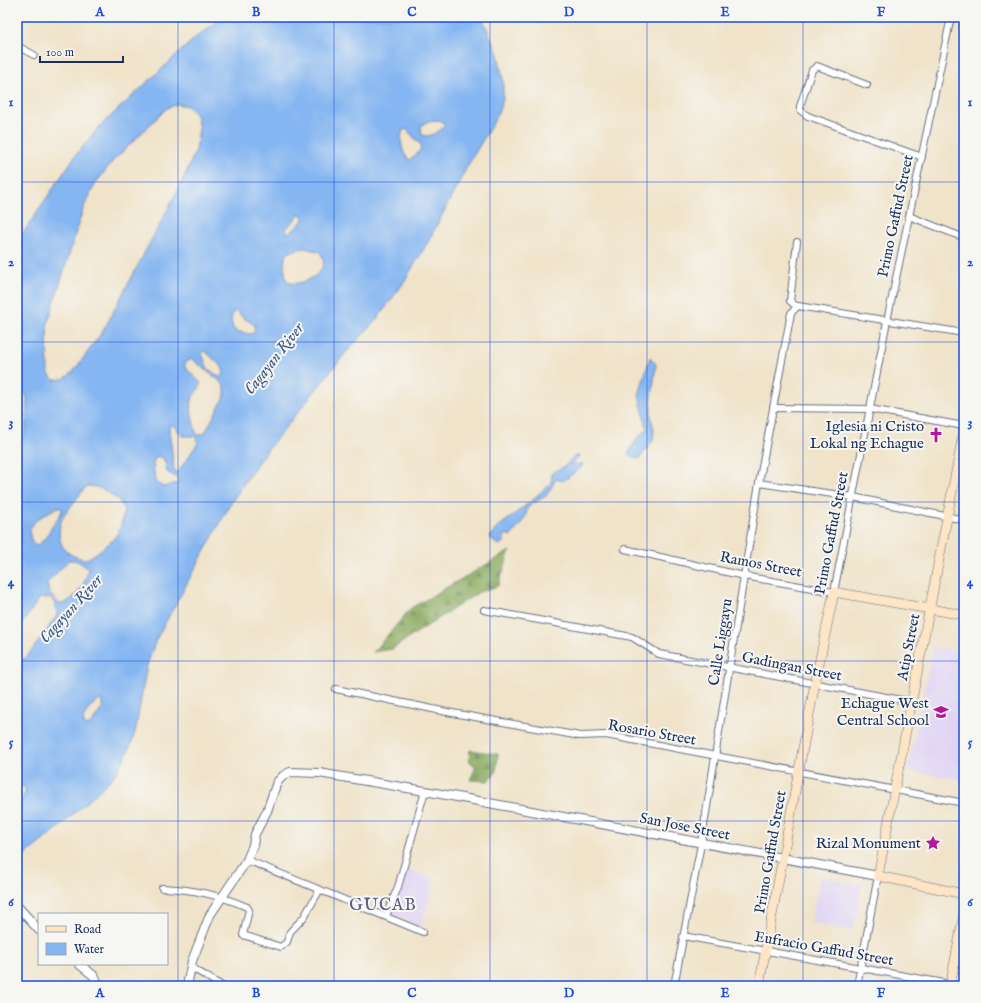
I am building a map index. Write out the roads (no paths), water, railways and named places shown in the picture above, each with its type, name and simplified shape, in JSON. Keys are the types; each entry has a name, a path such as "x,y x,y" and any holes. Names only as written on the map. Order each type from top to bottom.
{"main road":[{"name":"Atip Street","path":"878,876 964,430"},
{"name":"Ramos Street","path":"834,592 964,615"},
{"name":"Primo Gaffud Street","path":"759,986 814,683 834,592"},
{"name":"San Jose Street","path":"878,876 964,894"},
{"path":"950,985 964,914"}],"street":[{"name":"Primo Gaffud Street","path":"834,592 887,321 951,17"},
{"path":"17,46 34,54"},
{"path":"867,85 818,66 812,70 800,110 808,116 922,157"},
{"path":"910,216 962,237"},
{"path":"797,242 790,301 797,306 964,333"},
{"name":"Calle Liggayu","path":"674,986 701,844 759,483 791,313 797,306"},
{"path":"773,408 870,410 964,426"},
{"path":"759,483 852,498 964,520"},
{"name":"Ramos Street","path":"625,549 744,576 834,592"},
{"name":"Gadingan Street","path":"484,610 632,636 659,654 912,702"},
{"name":"Rosario Street","path":"336,688 551,731 585,737 606,735 714,757 964,803"},
{"name":"San Jose Street","path":"187,986 191,967 210,916 247,860 253,845 255,834 267,811 277,782 290,772 319,774 424,791 783,860 878,876"},
{"path":"386,916 398,887 424,791"},
{"path":"247,860 423,932"},
{"name":"Atip Street","path":"857,986 878,876"},
{"path":"162,888 179,888 222,897 247,907 249,910 243,936 281,947 287,942 290,932 304,917 319,890"},
{"path":"17,906 38,929"},
{"name":"Eufracio Gaffud Street","path":"683,936 765,952 861,967 961,986"},
{"path":"80,965 93,975 100,986"},
{"path":"191,967 222,986"}],"water":[{"name":"Cagayan River","path":"222,17 482,17 498,54 503,79 503,99 497,116 468,165 428,242 402,285 378,318 344,355 260,459 231,503 156,640 147,665 135,733 128,752 117,772 64,823 17,862 17,809 26,791 24,786 17,785 17,660 24,659 29,654 56,617 57,609 50,598 40,598 17,631 17,471 26,425 27,398 24,392 17,390 17,242 75,156 98,128 195,38","holes":["177,104 188,106 196,115 199,129 196,150 182,182 103,331 73,372 64,379 53,380 48,372 47,326 83,209 95,184 113,161 167,108","440,120 444,123 444,126 440,130 427,136 422,135 421,126 428,121","406,129 421,145 420,150 410,160 403,151 401,138 403,130","300,214 302,215 303,220 291,232 287,233 286,229","305,248 320,252 323,260 323,266 319,272 306,281 299,283 289,282 286,277 284,265 286,256 291,252","236,310 242,317 255,325 254,333 250,334 235,331 232,325 232,317","204,350 222,367 224,373 221,378 208,369 202,354","192,359 222,383 225,388 225,395 205,433 199,435 196,433 191,404 201,383 185,367 185,363","170,423 183,436 195,436 198,443 178,472 174,470 169,428","157,456 164,459 167,472 178,478 178,483 163,487 155,481 153,462","88,486 93,486 109,493 119,501 124,509 122,523 118,533 110,542 91,557 86,559 74,556 65,550 62,545 59,530 62,519 84,489","58,507 61,508 62,511 39,545 34,544 30,537 30,531 32,526 41,517","69,560 77,561 88,570 87,575 82,586 74,596 65,603 60,604 49,593 47,583","101,700 104,706 90,725 85,726 83,719 92,705"]},
{"path":"650,357 656,364 651,405 651,417 654,430 653,440 639,459 628,454 638,437 647,429 639,395"},
{"path":"574,456 580,456 570,464 583,464 581,468 563,481 556,479 547,495 534,503 532,500 551,483 552,473 565,466"},
{"path":"530,502 531,505 527,509 526,515 521,524 511,536 506,534 503,539 505,541 499,545 494,542 490,537 497,528"}],"place":[{"name":"Iglesia ni Cristo Lokal ng Echague","path":"936,435"},
{"name":"Echague West Central School","path":"941,712"},
{"name":"Rizal Monument","path":"933,843"}],"district":[{"name":"GUCAB","path":"383,904"}]}
